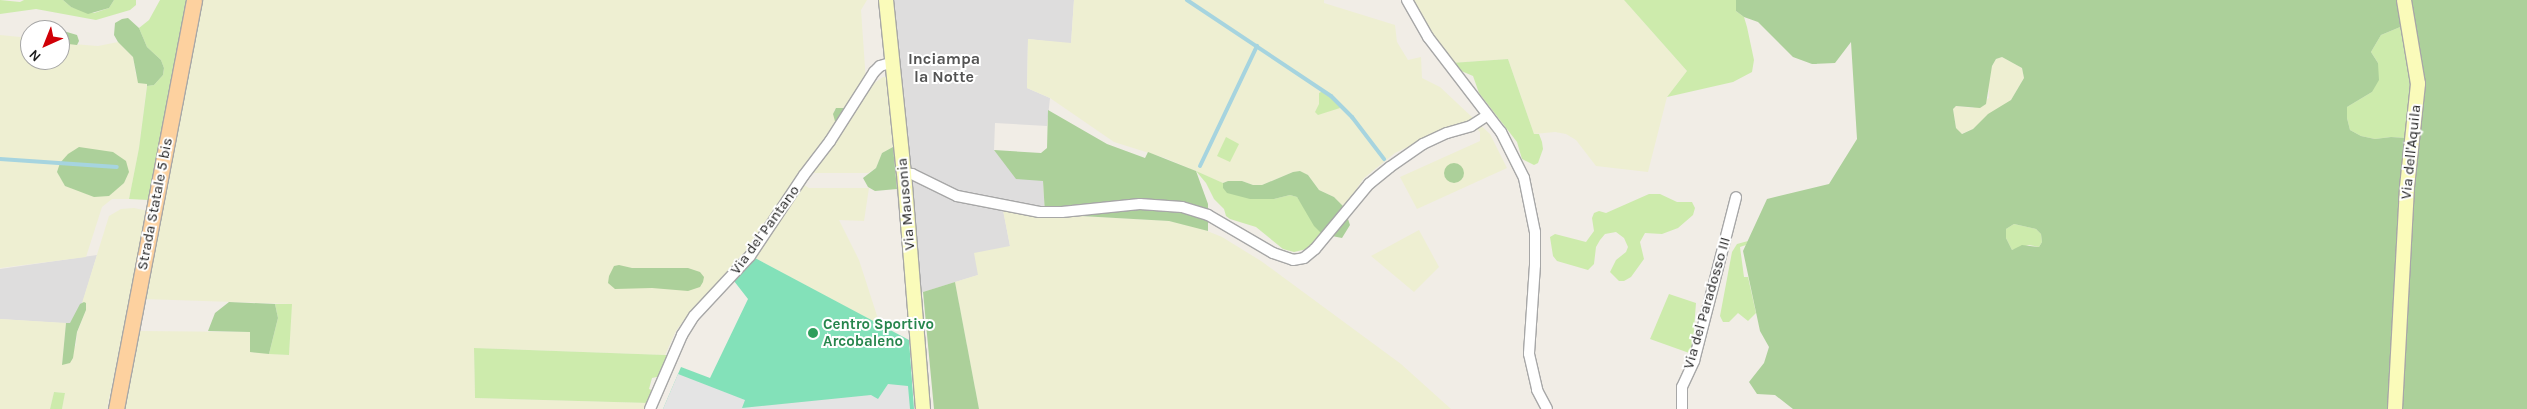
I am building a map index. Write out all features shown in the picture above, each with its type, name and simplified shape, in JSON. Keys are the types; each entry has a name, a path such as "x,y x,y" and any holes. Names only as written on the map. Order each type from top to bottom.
{"main road":[{"name":"Strada Statale 5 bis","path":"116,409 194,0"},
{"name":"Via Mausonia","path":"886,0 904,173 924,409"},
{"name":"Via dell'Aquila","path":"2395,409 2407,187 2418,84 2404,0"}],"street":[{"path":"1407,0 1428,37 1501,132 1524,178 1534,232 1535,265 1529,354 1537,390 1547,409"},
{"name":"Via del Pantano","path":"650,409 682,335 694,316 750,256 830,141 874,72 880,66 893,62"},
{"path":"904,173 912,174 957,196 1039,212 1062,212 1146,204 1182,206 1208,215 1273,253 1293,260 1304,258 1315,249 1369,184 1390,167 1422,144 1447,133 1471,126 1488,115"},
{"name":"Via del Paradosso III","path":"1682,409 1684,405 1682,387 1694,361 1736,197"}],"shaded area":[{"path":"878,0 1074,0 1071,44 1028,39 1027,88 1050,98 1047,126 995,123 994,150 1043,181 1045,214 1003,210 1010,246 978,275 907,297"},
{"path":"97,255 76,324 0,319 0,269"},
{"path":"678,374 745,400 742,408 871,395 878,399 888,384 908,386 910,409 663,409"}],"green space":[{"path":"0,0 20,2 24,0 63,0 71,7 94,13 109,8 114,0 136,0 136,5 130,10 96,20 36,9 0,14"},
{"path":"63,0 114,0 109,8 88,14 71,7"},
{"path":"160,0 187,0 149,200 129,199 139,148 147,86 154,85 163,75 164,68 161,60 147,47 139,28 149,20"},
{"path":"202,0 867,0 861,10 866,82 848,108 834,110 836,125 746,253 692,309 676,331 665,355 474,348 475,398 649,403 646,409 123,409 138,331 251,332 250,352 289,355 291,304 143,299"},
{"path":"1074,0 1324,0 1324,3 1395,25 1397,42 1408,60 1421,57 1422,78 1440,87 1490,134 1507,168 1417,209 1400,177 1480,141 1480,132 1471,123 1420,141 1395,153 1364,178 1344,207 1334,197 1319,190 1308,175 1293,172 1262,185 1253,185 1242,181 1223,183 1165,158 1114,142 1050,98 1027,88 1028,39 1071,43"},
{"path":"1410,0 1624,0 1687,71 1667,97 1648,172 1596,166 1576,140 1566,134 1555,132 1534,134 1508,59 1451,63"},
{"path":"1624,0 1736,0 1736,11 1744,17 1747,27 1754,60 1752,72 1733,82 1667,97 1687,71"},
{"path":"1736,0 2400,0 2405,25 2381,35 2371,52 2378,63 2379,80 2372,92 2347,107 2350,130 2361,136 2375,139 2407,138 2391,409 1793,409 1775,395 1757,394 1749,382 1764,363 1769,347 1760,331 1743,251 1767,199 1829,184 1857,139 1851,42 1835,63 1812,64 1793,57 1758,22 1744,17 1736,11","holes":["2002,57 2022,68 2024,78 2011,100 1988,114 1973,129 1962,134 1956,128 1953,109 1956,106 1980,108 1986,104 1992,66 1996,59","2014,224 2036,229 2041,234 2042,242 2039,247 2022,245 2012,250 2006,238 2006,229"]},
{"path":"2409,0 2527,0 2527,409 2400,409 2411,187 2422,84"},
{"path":"128,18 139,28 147,47 161,60 164,68 163,75 154,85 147,86 147,84 138,83 133,57 118,42 114,35 115,23"},
{"path":"2405,25 2413,84 2407,138 2375,139 2361,136 2350,130 2347,107 2372,92 2378,63 2371,52 2381,35"},
{"path":"70,33 77,35 79,41 77,45 70,44"},
{"path":"0,35 20,37 20,70 70,70 70,44 98,46 118,42 133,57 136,75 147,84 139,148 129,199 112,199 102,207 86,257 0,268"},
{"path":"2002,57 2022,68 2024,78 2011,100 1973,129 1961,134 1956,128 1953,109 1956,106 1973,108 1989,98 1988,81 1992,66 1996,59"},
{"path":"1508,59 1534,134 1539,134 1542,142 1543,149 1538,163 1534,165 1522,159 1517,142 1479,93 1473,76 1459,70 1451,63"},
{"path":"883,77 887,77 893,147 882,153 876,168 868,173 812,173 873,84"},
{"path":"1323,91 1338,102 1340,108 1318,115 1315,112 1319,104 1319,93"},
{"path":"836,108 848,108 836,125 833,114"},
{"path":"1048,110 1107,144 1145,158 1148,152 1196,171 1208,204 1208,231 1169,221 1045,214 1043,181 1016,179 994,150 1041,153 1047,148"},
{"path":"1226,137 1239,144 1230,162 1217,156"},
{"path":"79,147 113,152 126,161 129,172 124,183 109,196 94,197 65,186 57,172 60,163 68,154"},
{"path":"893,147 897,189 875,191 868,187 863,178 876,168 882,153"},
{"path":"1454,163 1461,166 1464,173 1461,180 1454,183 1447,180 1444,173 1447,166"},
{"path":"1196,171 1223,183 1223,188 1274,199 1290,195 1297,197 1322,234 1311,248 1294,252 1283,249 1256,227 1226,216 1224,209 1214,199 1206,183"},
{"path":"1300,171 1308,175 1319,190 1334,197 1344,207 1350,225 1342,238 1322,234 1314,226 1297,197 1290,195 1274,199 1250,199 1227,193 1223,188 1223,183 1228,181 1242,181 1253,185 1262,185"},
{"path":"804,185 809,188 869,188 864,221 839,220 859,260 880,325 755,258"},
{"path":"1649,194 1660,194 1677,202 1692,202 1695,208 1693,215 1678,228 1662,234 1645,233 1640,242 1644,259 1631,277 1624,281 1619,281 1610,272 1616,260 1626,252 1628,247 1624,238 1616,232 1605,234 1600,240 1596,247 1594,264 1588,270 1557,261 1553,256 1550,237 1555,234 1586,242 1594,231 1592,218 1594,213 1599,211 1606,213"},
{"path":"134,208 148,211 107,409 62,409 65,393 54,392 50,409 0,409 0,319 66,323 62,364 76,345 77,333 86,310 84,302 82,303 109,216 121,209"},
{"path":"1003,210 1169,221 1195,226 1222,237 1261,261 1401,364 1451,409 979,409 955,282 978,275 974,253 1010,246"},
{"path":"2014,224 2036,229 2041,234 2042,242 2039,247 2029,245 2012,250 2006,238 2006,229"},
{"path":"1419,230 1439,267 1414,292 1371,256"},
{"path":"1748,241 1746,245 1740,247 1744,277 1748,277 1756,313 1748,321 1738,313 1729,322 1723,322 1720,316 1732,252 1737,244"},
{"name":"Centro Sportivo Arcobaleno","path":"755,258 909,340 914,409 663,409 681,367 710,378 748,299 734,281"},
{"path":"619,265 632,268 688,268 700,272 704,277 700,287 688,291 652,288 615,289 608,283 609,276 614,266"},
{"path":"955,282 979,409 934,409 923,292"},
{"path":"1669,294 1696,303 1692,354 1650,339"},
{"path":"229,302 275,304 278,318 269,354 250,352 250,332 208,331 215,313"},
{"path":"86,303 86,310 77,332 73,358 70,363 62,365 66,323 70,323 80,304"},
{"path":"275,304 292,304 289,355 269,354 278,318"},
{"path":"474,348 670,355 661,376 652,378 649,389 654,391 649,403 475,398"},
{"path":"54,392 65,393 62,409 50,409"}],"waterway":[{"path":"1187,0 1331,96 1352,117 1384,159"},
{"path":"1200,166 1257,46"},
{"path":"0,159 117,167"}],"place":[{"name":"Centro Sportivo Arcobaleno","path":"813,333"}],"district":[{"name":"Inciampa la Notte","path":"944,68"}]}
